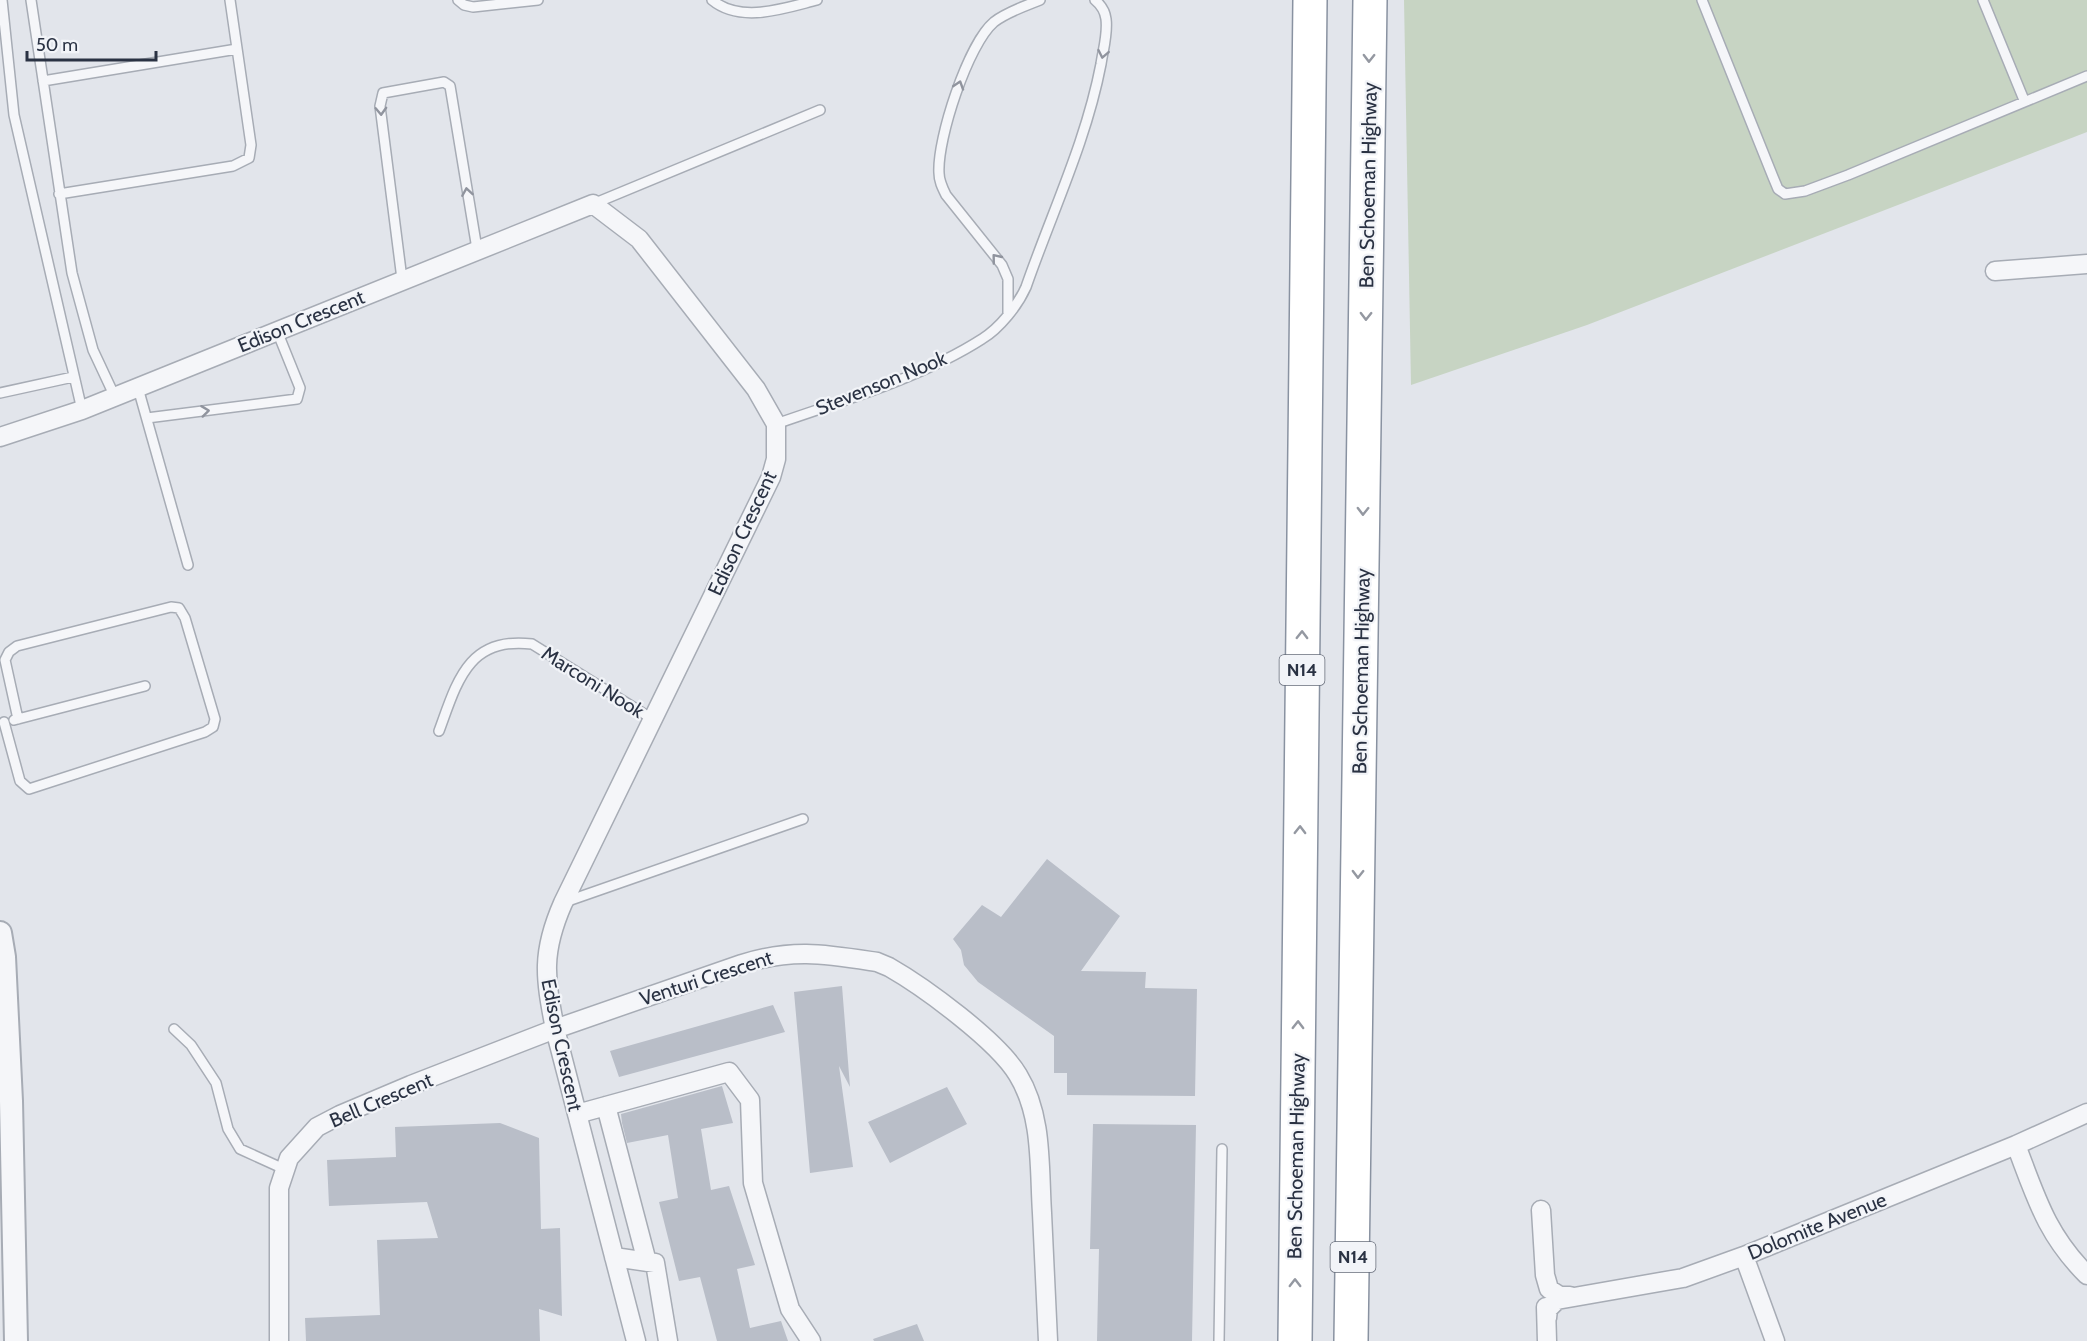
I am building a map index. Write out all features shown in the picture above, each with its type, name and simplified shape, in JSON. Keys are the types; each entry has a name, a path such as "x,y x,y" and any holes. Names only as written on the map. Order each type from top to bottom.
{"highway":[{"name":"Ben Schoeman Highway","path":"1295,1341 1310,0"},
{"name":"Ben Schoeman Highway","path":"1351,1341 1370,0"},
{"path":"1354,1173 1358,1341"}],"street":[{"name":"Edison Crescent","path":"0,437 82,410 138,388 402,279 593,204"},
{"path":"593,204 639,239 756,389 777,424"},
{"path":"1995,271 2087,264"},
{"name":"Edison Crescent","path":"636,1341 555,1029 548,994 546,951 552,928 563,903 771,477 776,459 777,424"},
{"path":"0,933 6,1133 16,1341"},
{"name":"Venturi Crescent","path":"555,1029 742,964 787,953 802,952 877,963 904,976 1002,1053 1027,1092 1038,1134 1048,1341"},
{"name":"Bell Crescent","path":"279,1341 277,1211 284,1169 289,1158 305,1139 317,1127 340,1114 555,1029"},
{"path":"577,1114 729,1072 750,1100 753,1183 790,1309 811,1341"},
{"path":"606,1106 647,1262"},
{"name":"Dolomite Avenue","path":"1570,1296 1660,1283 1744,1256 2016,1145 2087,1113"},
{"path":"2016,1145 2050,1231 2067,1255 2087,1275"},
{"path":"1541,1210 1547,1341"},
{"path":"1744,1256 1775,1341"},
{"path":"614,1257 655,1263 668,1341"},
{"path":"1545,1275 1549,1289 1560,1296 1570,1296"},
{"path":"1547,1318 1551,1304 1570,1296"}],"lane":[{"path":"2,0 14,115 82,410"},
{"path":"31,0 72,273 85,326 115,397"},
{"path":"59,194 246,161 249,158 251,145 230,0"},
{"path":"458,0 464,5 473,7 537,0"},
{"path":"712,0 728,10 742,12 776,9 817,0"},
{"path":"1008,313 1008,279 1002,265 946,195 939,173 940,158 960,79 982,38 993,23 1008,13 1040,0"},
{"name":"Stevenson Nook","path":"777,424 904,378 984,339 1021,299 1083,137 1106,35 1106,18 1101,5 1095,0"},
{"path":"1702,0 1775,183 1785,195 1805,191 1848,175 2024,100 2087,76"},
{"path":"1983,0 2024,100"},
{"path":"43,81 237,49"},
{"path":"402,279 381,117 383,93 444,82 450,86 477,249"},
{"path":"593,204 820,110"},
{"path":"147,418 294,401 299,396 300,388 277,331"},
{"path":"0,393 73,377"},
{"path":"138,388 188,565"},
{"path":"18,719 5,660 9,652 17,646 171,607 179,608 185,618 215,719 213,727 205,732 29,789 20,781 2,723 18,719 145,686"},
{"name":"Marconi Nook","path":"439,731 459,676 485,650 512,641 532,644 654,720"},
{"path":"563,903 803,819"},
{"path":"174,1029 191,1046 216,1083 228,1129 240,1149 284,1169"},
{"path":"1219,1341 1222,1149"}],"green space":[{"path":"1404,0 2087,0 2087,132 1587,325 1411,385"}],"building":[{"path":"1047,859 1120,916 1081,971 1146,972 1145,988 1197,989 1195,1096 1067,1095 1067,1073 1054,1073 1054,1036 978,982 964,965 961,950 953,939 982,905 1001,917"},
{"path":"842,986 850,1087 839,1066 853,1167 810,1173 794,992"},
{"path":"773,1005 785,1032 619,1077 610,1051"},
{"path":"722,1086 733,1123 701,1129 711,1190 729,1186 755,1265 737,1269 750,1328 781,1321 788,1341 717,1341 700,1277 679,1281 659,1202 678,1198 668,1135 627,1143 621,1114"},
{"path":"947,1087 967,1124 890,1163 868,1122"},
{"path":"500,1123 539,1138 541,1229 560,1228 562,1316 539,1309 540,1341 306,1341 305,1318 380,1315 377,1240 438,1238 427,1202 329,1206 327,1160 396,1157 395,1127"},
{"path":"1093,1124 1196,1125 1192,1341 1097,1341 1099,1249 1090,1249"},
{"path":"917,1324 924,1341 874,1341 873,1339"}]}
